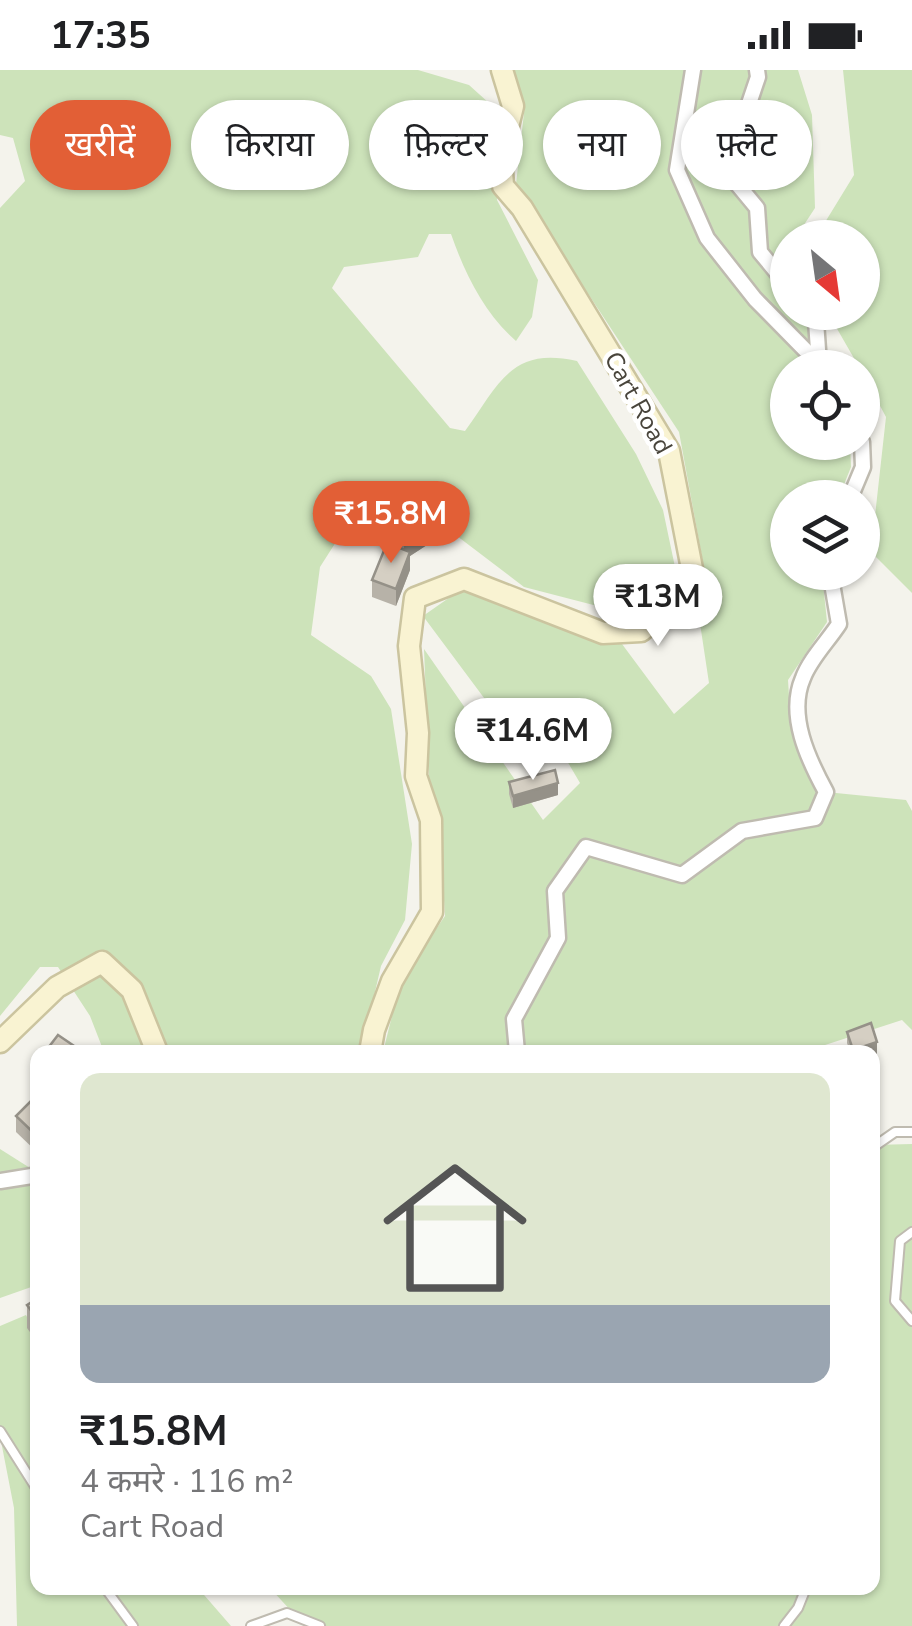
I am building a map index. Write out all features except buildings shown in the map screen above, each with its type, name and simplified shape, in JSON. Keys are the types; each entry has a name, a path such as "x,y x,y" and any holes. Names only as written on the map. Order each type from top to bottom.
{"main road":[{"name":"Cart Road","path":"371,1045 392,981 432,912 432,820 416,776 418,733 409,646 415,598 464,579 603,633 641,631 695,584 669,451 522,208 503,186 501,156 513,106 502,70"},
{"path":"0,1042 57,986 102,962 132,990 154,1045"}],"street":[{"path":"693,70 677,170 707,238 755,298 805,350"},
{"path":"757,70 731,156 733,178 758,208 760,252 770,264"},
{"path":"516,1045 514,1019 558,938 555,891 586,847 682,875 742,831 815,818 826,792 809,762 796,708 803,676 839,624 833,590"},
{"path":"0,1182 30,1176"}],"lane":[{"path":"880,1143 896,1132 912,1132"},
{"path":"912,1232 900,1241 895,1301 912,1322"},
{"path":"0,1431 30,1478"},
{"path":"110,1595 133,1626"},
{"path":"784,1626 803,1595"},
{"path":"251,1626 288,1612 320,1626"}],"green space":[{"path":"0,70 418,70 469,85 486,100 369,100 369,190 497,190 497,200 538,280 532,317 516,341 477,292 451,234 429,234 418,257 344,267 332,288 450,428 465,431 498,384 522,364 536,359 577,361 636,454 663,510 675,567 651,601 632,615 524,587 432,517 385,493 364,498 320,567 311,635 371,676 391,709 412,844 405,920 381,966 363,1045 101,1045 90,1016 58,967 40,967 0,1016 0,208 25,181 13,138 0,135"},
{"path":"511,70 798,70 807,100 681,100 681,190 812,190 812,115 815,208 807,220 770,220 770,330 808,330 809,350 770,350 770,460 851,460 851,467 846,480 770,480 770,590 824,590 827,622 788,680 791,728 816,791 906,800 912,811 912,1030 902,1020 825,1045 385,1045 401,980 445,916 438,806 429,777 424,649 543,820 580,783 543,720 493,710 423,616 463,588 622,644 674,714 709,683 696,597 704,568 679,432 520,190 523,190 525,104"},
{"path":"843,70 912,70 912,593 880,561 879,480 886,417 880,406 880,350 849,350 838,330 880,330 880,220 826,220 854,175"},
{"path":"912,1144 912,1626 305,1626 276,1595 880,1595 880,1145"},
{"path":"0,1149 30,1168 30,1287 0,1298"},
{"path":"26,1315 30,1323 30,1595 204,1595 231,1626 17,1626 14,1508 0,1436 0,1326"}]}
